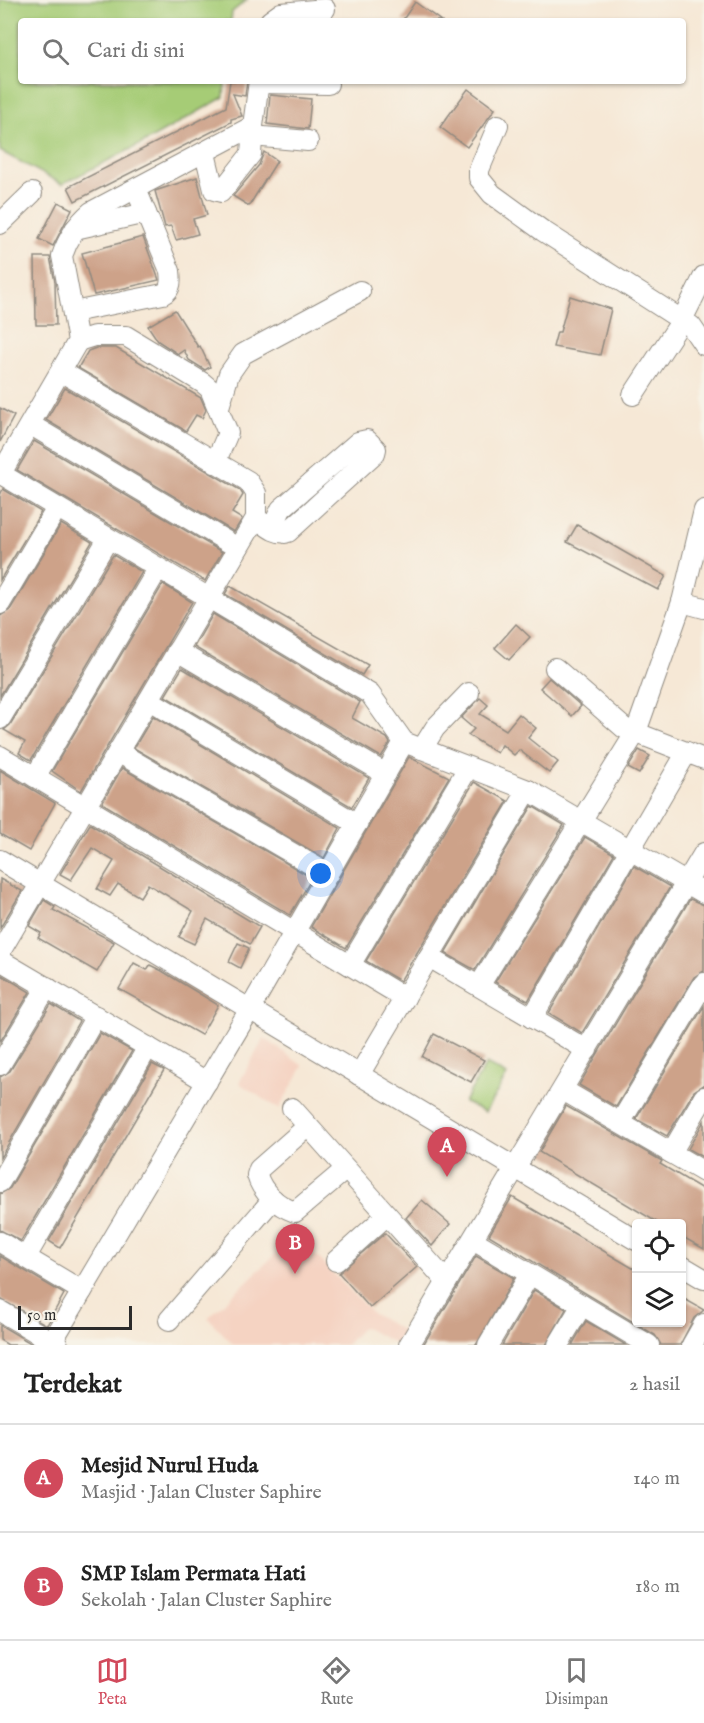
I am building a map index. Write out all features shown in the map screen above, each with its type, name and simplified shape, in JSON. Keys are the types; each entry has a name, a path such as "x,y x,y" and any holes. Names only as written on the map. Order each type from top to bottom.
{"street":[{"path":"274,18 281,13 325,9"},
{"path":"205,153 214,190 221,192 251,154 259,84"},
{"path":"498,125 479,170 479,178 492,194 543,231 692,326 704,345"},
{"path":"308,141 252,131 91,212 75,229 62,256 78,341 0,475 370,694 413,746 528,789 704,893"},
{"path":"73,312 166,293 171,280 170,271 136,189"},
{"path":"0,224 33,193"},
{"path":"75,229 146,213"},
{"path":"633,395 682,320 704,276"},
{"path":"219,407 229,374 243,354 360,291"},
{"path":"78,341 94,336 126,336 203,383 210,390 219,407 228,433 215,463"},
{"path":"0,952 256,518 254,486 62,372"},
{"path":"31,425 238,548"},
{"path":"256,518 272,530 285,533 301,523 375,453 376,449 372,443 367,440 358,442 277,515 276,520 285,533"},
{"path":"317,478 331,494"},
{"path":"0,604 57,508"},
{"path":"479,986 636,732 682,602 704,510"},
{"path":"0,719 108,539"},
{"path":"35,777 158,569"},
{"path":"682,602 704,608"},
{"path":"177,651 386,774"},
{"path":"532,1018 631,850 696,755 618,724 555,668"},
{"path":"0,1311 53,1344 386,774 469,693"},
{"path":"149,700 357,824"},
{"path":"118,752 328,874"},
{"path":"0,756 405,998"},
{"path":"350,965 468,768"},
{"path":"359,1075 528,789"},
{"path":"409,1345 704,853"},
{"path":"0,860 632,1238"},
{"path":"429,957 587,1050"},
{"path":"0,960 207,1082"},
{"path":"620,1123 704,983"},
{"path":"0,1065 46,987"},
{"path":"0,1182 96,1017"},
{"path":"26,1257 148,1047"},
{"path":"563,1090 704,1173"},
{"path":"671,1153 704,1097"},
{"path":"292,1108 447,1282"},
{"path":"308,1126 259,1168 258,1180 273,1199 295,1212 346,1169"},
{"path":"169,1320 273,1199"},
{"path":"336,1261 387,1215"},
{"path":"473,1240 582,1305 636,1342"},
{"path":"0,1242 82,1291"},
{"path":"686,1269 704,1279"},
{"path":"488,1345 530,1274"},
{"path":"558,1345 582,1305"},
{"path":"692,1345 704,1324"}],"shaded area":[{"path":"264,1038 303,1066 279,1109 239,1083"},
{"path":"296,1235 373,1314 407,1333 399,1345 363,1327 346,1345 234,1345 208,1318"}],"green space":[{"path":"0,0 247,0 232,12 231,18 18,18 18,84 225,84 224,97 145,142 62,184 0,151"},
{"path":"486,1064 507,1075 485,1112 464,1102"}],"building":[{"path":"415,2 437,18 404,18"},
{"path":"230,84 247,84 245,96 233,94 242,116 231,119 231,122 75,201 68,187 226,107"},
{"path":"468,89 495,109 467,147 440,127"},
{"path":"270,95 311,99 308,129 267,124"},
{"path":"264,152 277,161 249,206 233,196 259,165"},
{"path":"197,177 207,215 193,219 198,234 176,240 171,226 165,227 155,191"},
{"path":"58,202 72,209 53,246 39,239"},
{"path":"143,237 159,280 94,295 82,253"},
{"path":"35,257 50,257 55,282 56,325 36,325"},
{"path":"570,296 611,309 600,355 553,347 557,332 560,332"},
{"path":"175,310 198,347 200,346 210,367 205,370 189,360 184,350 178,354 158,341 148,326"},
{"path":"96,348 116,348 201,398 206,410 202,418 196,415 186,431 78,368 88,351"},
{"path":"65,388 240,490 243,495 232,513 242,519 234,532 46,420"},
{"path":"0,408 14,416 0,442"},
{"path":"34,441 222,552 205,581 17,470"},
{"path":"3,489 41,512 0,580 0,495"},
{"path":"61,524 92,542 0,696 0,616 10,610"},
{"path":"577,525 666,576 658,590 567,542"},
{"path":"113,555 142,572 31,760 19,753 25,742 4,730 10,725"},
{"path":"163,584 192,602 81,791 52,771"},
{"path":"230,586 368,665 362,675 225,594"},
{"path":"213,614 360,702 352,718 387,738 390,743 381,757 194,647"},
{"path":"516,624 530,637 509,660 495,648"},
{"path":"182,668 369,778 352,807 165,696"},
{"path":"549,678 581,706 572,716 540,688"},
{"path":"480,698 488,705 480,714 506,730 519,714 536,728 528,738 558,762 549,773 519,750 514,755 502,745 497,753 468,735 474,729 461,718"},
{"path":"153,716 340,828 324,858 134,748"},
{"path":"639,750 650,756 639,774 628,768"},
{"path":"409,757 449,777 346,948 311,927"},
{"path":"122,768 312,878 290,915 102,803"},
{"path":"0,770 55,803 29,851 0,834"},
{"path":"474,782 508,801 400,981 366,961"},
{"path":"532,806 564,825 475,970 445,953"},
{"path":"90,824 260,927 250,944 207,919 194,944 179,937 193,911 148,884 140,897 118,884 110,896 97,889 114,861 92,848 71,880 60,874"},
{"path":"585,837 614,854 528,1001 495,982"},
{"path":"634,866 670,887 582,1033 549,1013"},
{"path":"0,879 22,891 0,928"},
{"path":"690,899 704,905 704,971 694,977 616,1107 579,1085"},
{"path":"44,900 55,907 53,910 114,942 97,972 38,938 41,933 29,926"},
{"path":"238,943 249,948 240,968 229,962"},
{"path":"134,963 147,970 150,965 162,971 218,1005 201,1035 119,989"},
{"path":"0,974 30,992 0,1042"},
{"path":"51,1004 79,1021 0,1158 0,1077 10,1071"},
{"path":"704,1006 704,1085 694,1091 667,1136 636,1119"},
{"path":"100,1033 132,1051 21,1241 0,1230 0,1194 10,1188"},
{"path":"434,1034 484,1060 471,1082 422,1057"},
{"path":"152,1064 164,1070 60,1248 49,1241"},
{"path":"566,1106 662,1161 660,1164 704,1190 704,1249 686,1239 686,1219 652,1219 539,1152"},
{"path":"704,1121 704,1158 688,1149"},
{"path":"512,1197 632,1268 632,1321 489,1235"},
{"path":"422,1200 450,1224 432,1246 406,1218"},
{"path":"385,1233 417,1267 370,1308 339,1273"},
{"path":"0,1256 64,1294 47,1325 0,1299"},
{"path":"476,1256 514,1278 476,1345 423,1345"},
{"path":"534,1290 566,1309 546,1345 502,1345"},
{"path":"686,1300 704,1310 694,1318 680,1345 661,1345 655,1335 642,1327 686,1327"},
{"path":"586,1321 626,1345 572,1345"},
{"path":"0,1325 34,1345 8,1345 0,1340"}],"place":[{"name":"Mesjid Nurul Huda","path":"447,1177"},
{"name":"SMP Islam Permata Hati","path":"295,1274"}]}
